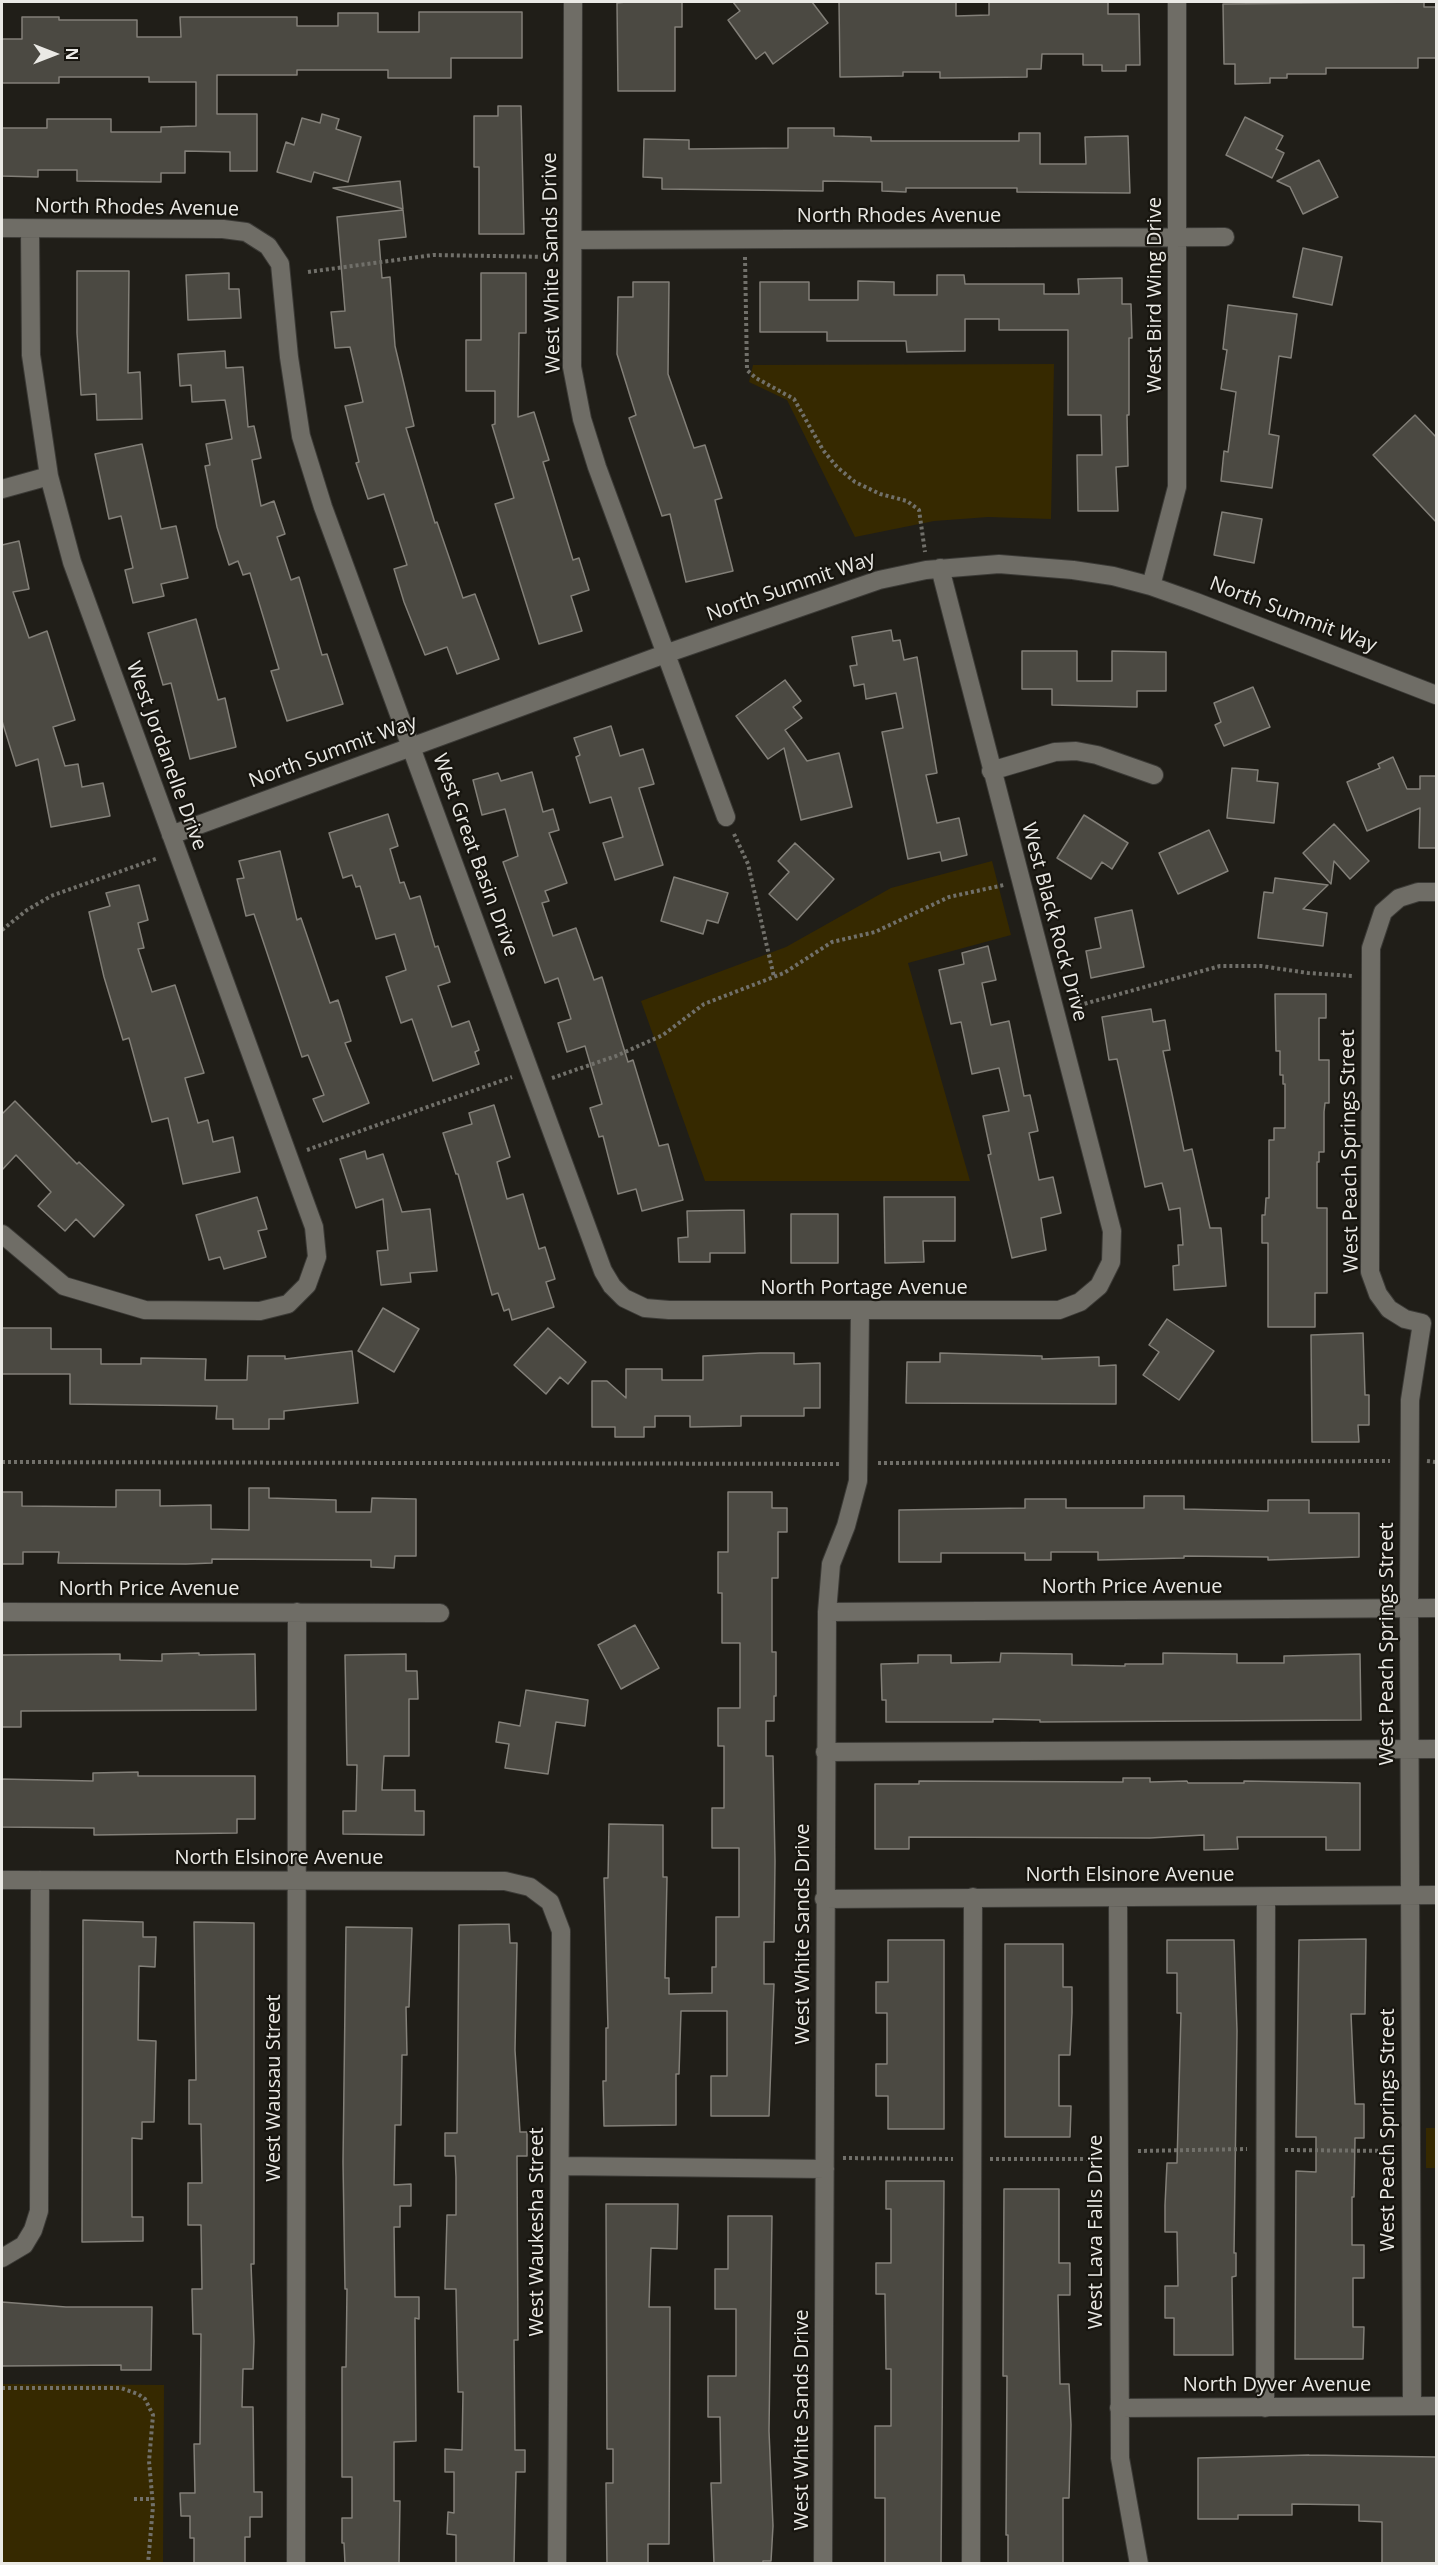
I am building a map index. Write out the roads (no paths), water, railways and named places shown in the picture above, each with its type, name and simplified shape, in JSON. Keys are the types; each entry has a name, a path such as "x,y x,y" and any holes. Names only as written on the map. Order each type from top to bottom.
{"street":[{"name":"West White Sands Drive","path":"573,2 572,367 582,418 597,466 726,817"},
{"name":"West Bird Wing Drive","path":"1151,586 1177,487 1177,2"},
{"name":"North Rhodes Avenue","path":"2,228 223,229 246,232 268,246"},
{"name":"West Jordanelle Drive","path":"2,1234 64,1286 145,1310 260,1311 288,1304 307,1285 317,1257 314,1227 72,562 50,476 30,355 30,228"},
{"name":"North Rhodes Avenue","path":"573,240 1225,237"},
{"name":"West Great Basin Drive","path":"268,246 279,264 289,357 301,435 323,507 603,1270 612,1286 624,1298"},
{"path":"2,489 50,476"},
{"name":"North Summit Way","path":"171,836 665,654 879,580 933,569 999,564 1062,569 1151,586 1437,695"},
{"name":"West Black Rock Drive","path":"933,569 991,771 1112,1231 1111,1262 1099,1286"},
{"path":"991,771 1055,752 1076,751 1097,755 1154,775"},
{"name":"West Peach Springs Street","path":"1412,2406 1409,1896 1410,1400 1429,1323 1405,1319 1389,1310 1378,1294 1370,1272 1371,948 1383,912 1399,898 1418,892 1437,892"},
{"name":"North Portage Avenue","path":"624,1298 645,1308 669,1310 1059,1310 1080,1302 1099,1286"},
{"name":"West White Sands Drive","path":"823,2564 827,1612 831,1564 846,1526 860,1464 860,1310"},
{"name":"North Price Avenue","path":"827,1612 1437,1608"},
{"name":"North Price Avenue","path":"2,1612 440,1613"},
{"name":"West Wausau Street","path":"296,2564 297,1612"},
{"path":"825,1752 1437,1749"},
{"name":"North Elsinore Avenue","path":"2,1880 505,1881 530,1887 550,1902"},
{"path":"2,2258 24,2245 33,2230 39,2211 40,1880"},
{"name":"North Elsinore Avenue","path":"824,1899 1437,1896"},
{"path":"971,2564 973,1897"},
{"path":"1265,2408 1266,1898"},
{"name":"West Lava Falls Drive","path":"1118,1899 1120,2458 1139,2564"},
{"name":"West Waukesha Street","path":"550,1902 561,1931 557,2564"},
{"path":"561,2166 825,2163"},
{"name":"North Dyver Avenue","path":"1119,2408 1437,2406"}]}
